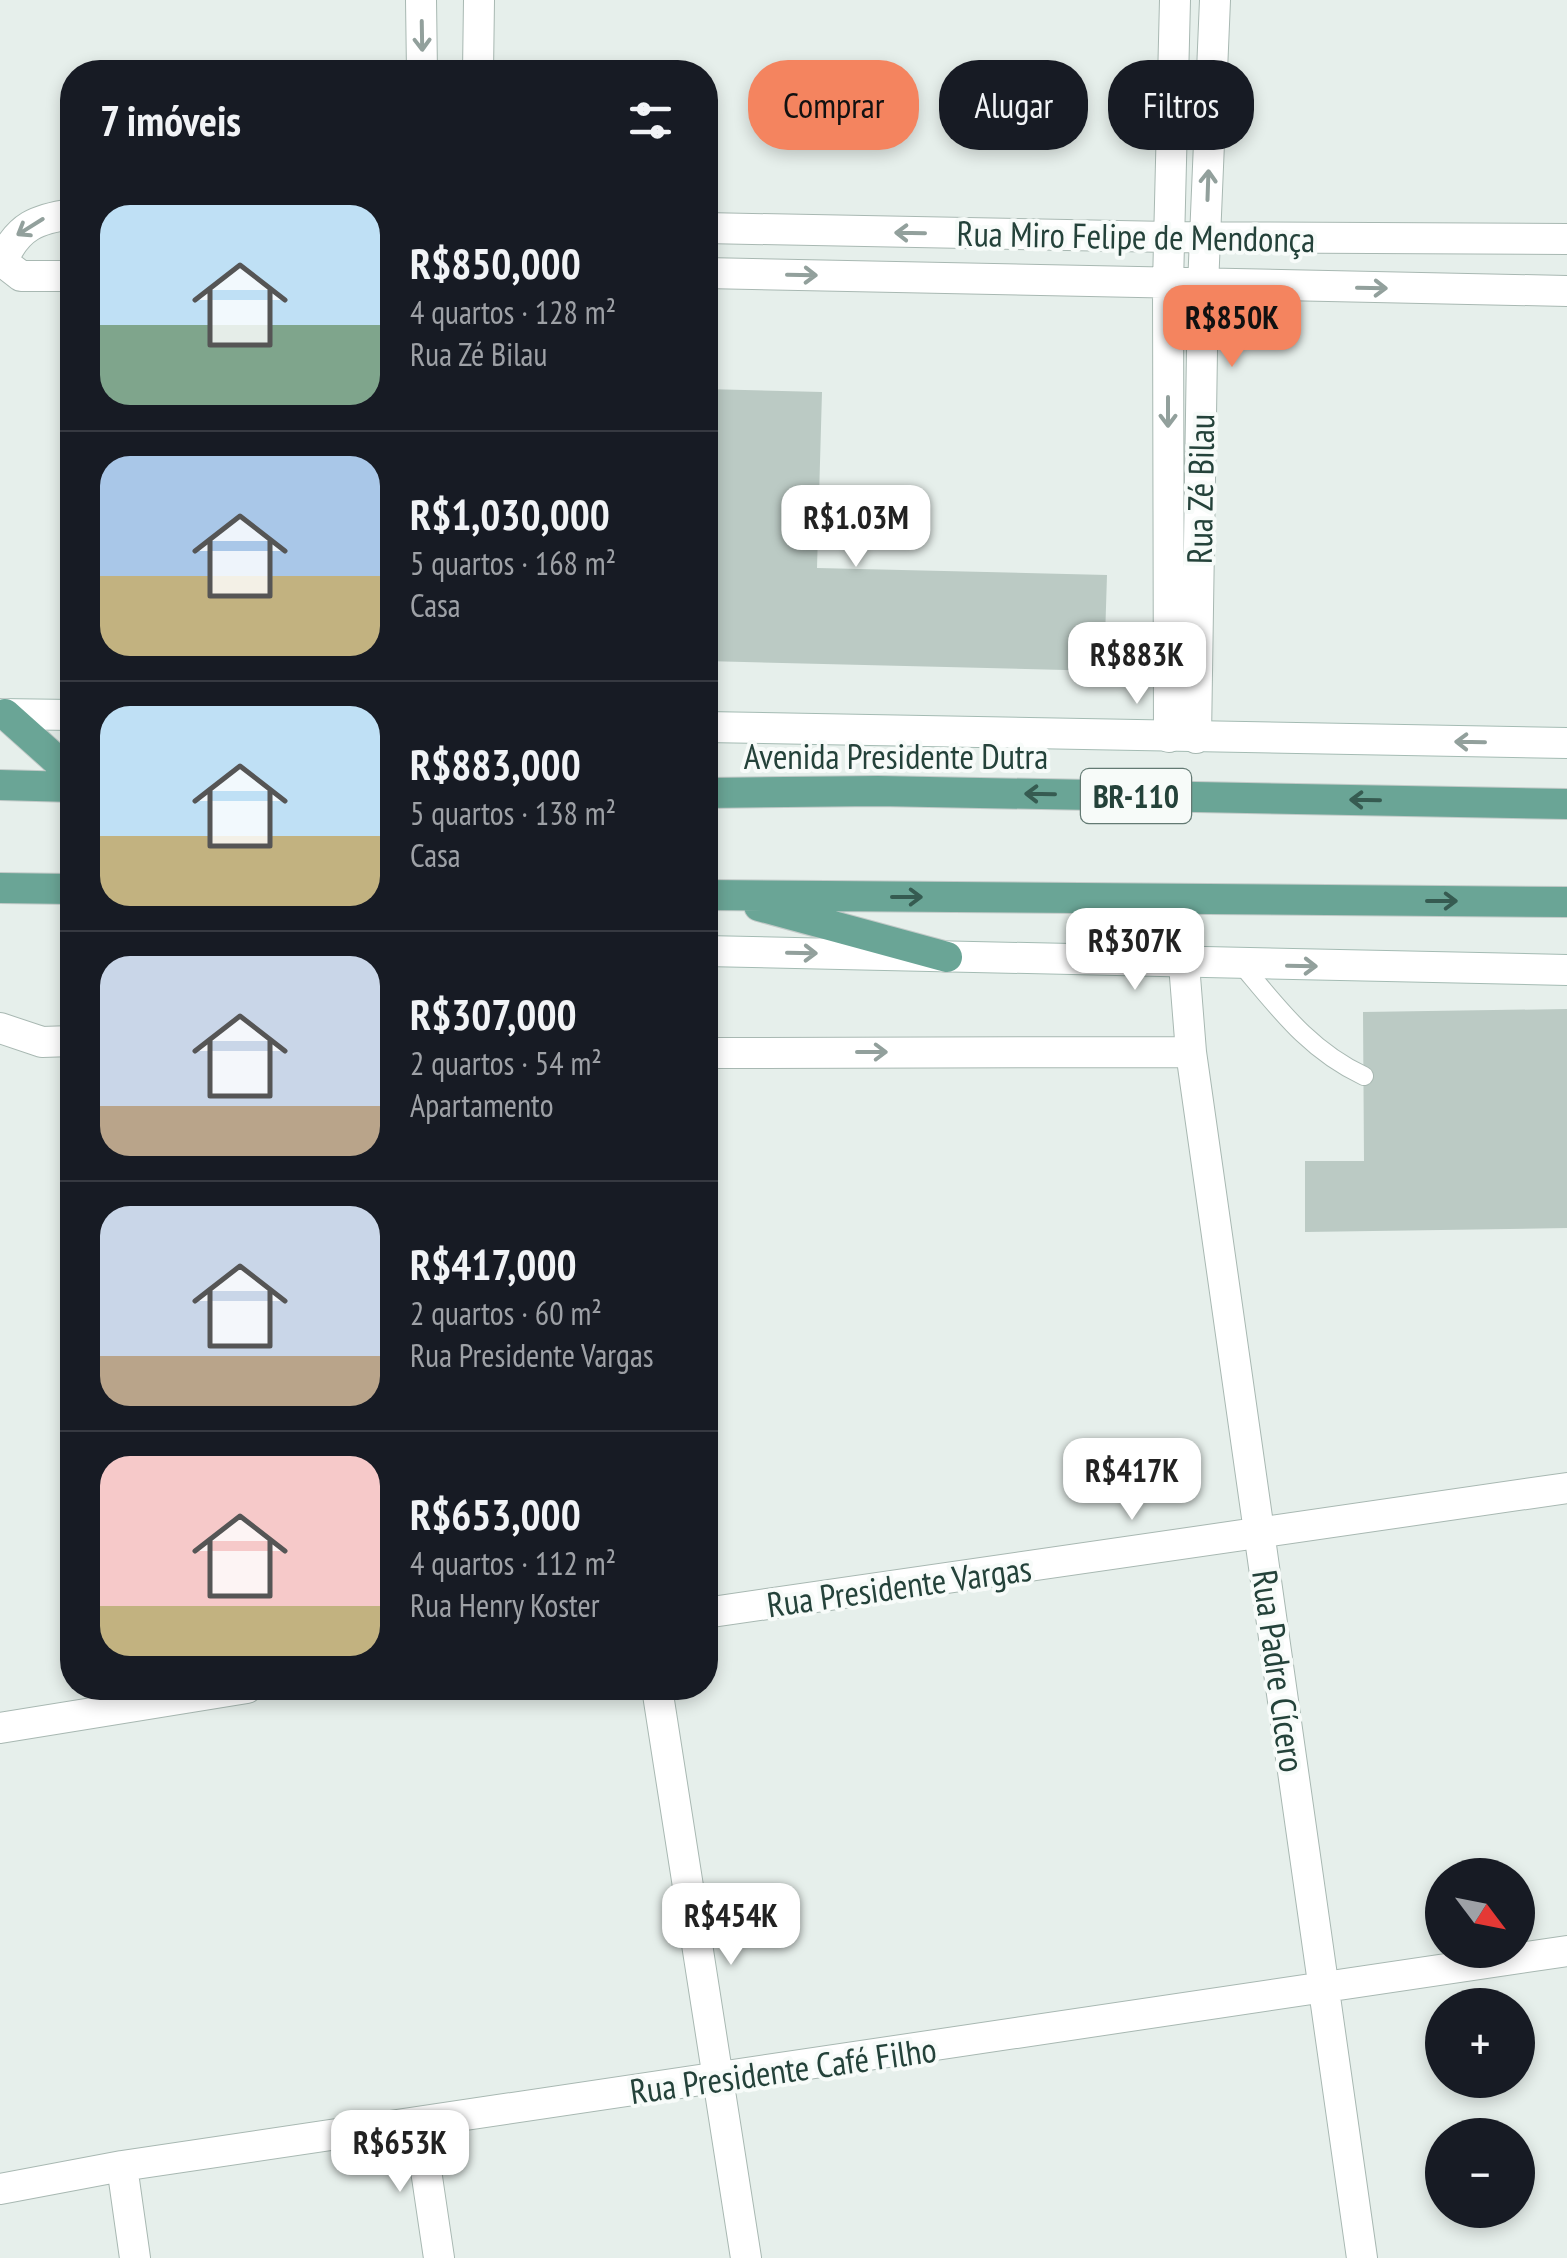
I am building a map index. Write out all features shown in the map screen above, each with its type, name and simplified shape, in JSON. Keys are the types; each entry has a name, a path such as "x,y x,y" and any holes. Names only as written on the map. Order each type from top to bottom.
{"main road":[{"path":"2,714 60,764"},
{"path":"0,785 60,787"},
{"name":"Avenida Presidente Dutra","path":"718,793 878,790 1567,804"},
{"path":"7,892 60,891"},
{"path":"718,895 1567,902"},
{"path":"718,897 947,956"}],"street":[{"path":"421,0 422,60"},
{"path":"478,60 479,0"},
{"name":"Rua Zé Bilau","path":"1175,0 1168,284 1182,738"},
{"name":"Rua Zé Bilau","path":"1182,738 1215,0"},
{"path":"60,216 34,220 12,239 2,260 21,276 60,276"},
{"name":"Rua Miro Felipe de Mendonça","path":"718,228 1206,238 1567,239"},
{"path":"854,232 854,277"},
{"name":"Rua Miro Felipe de Mendonça","path":"718,274 1567,291"},
{"path":"2,714 60,715"},
{"name":"Avenida Presidente Dutra","path":"718,727 1567,743"},
{"path":"718,951 1567,970"},
{"name":"Rua Padre Cícero","path":"1184,964 1191,1052 1362,2258"},
{"path":"0,1028 57,1041"},
{"path":"0,1054 57,1041"},
{"path":"718,1052 1191,1052"},
{"name":"Rua Presidente Vargas","path":"718,1612 1567,1488"},
{"path":"0,1728 172,1700"},
{"path":"659,1700 746,2258"},
{"name":"Rua Presidente Café Filho","path":"0,2189 122,2166 1567,1950"},
{"path":"419,2123 439,2258"},
{"path":"122,2166 135,2258"}],"lane":[{"path":"1242,965 1294,1028 1333,1062 1364,1076"}],"building":[{"path":"718,389 822,392 817,568 1107,575 1104,671 718,661"},
{"path":"1567,1009 1567,1228 1305,1232 1305,1161 1364,1161 1363,1012"}]}
